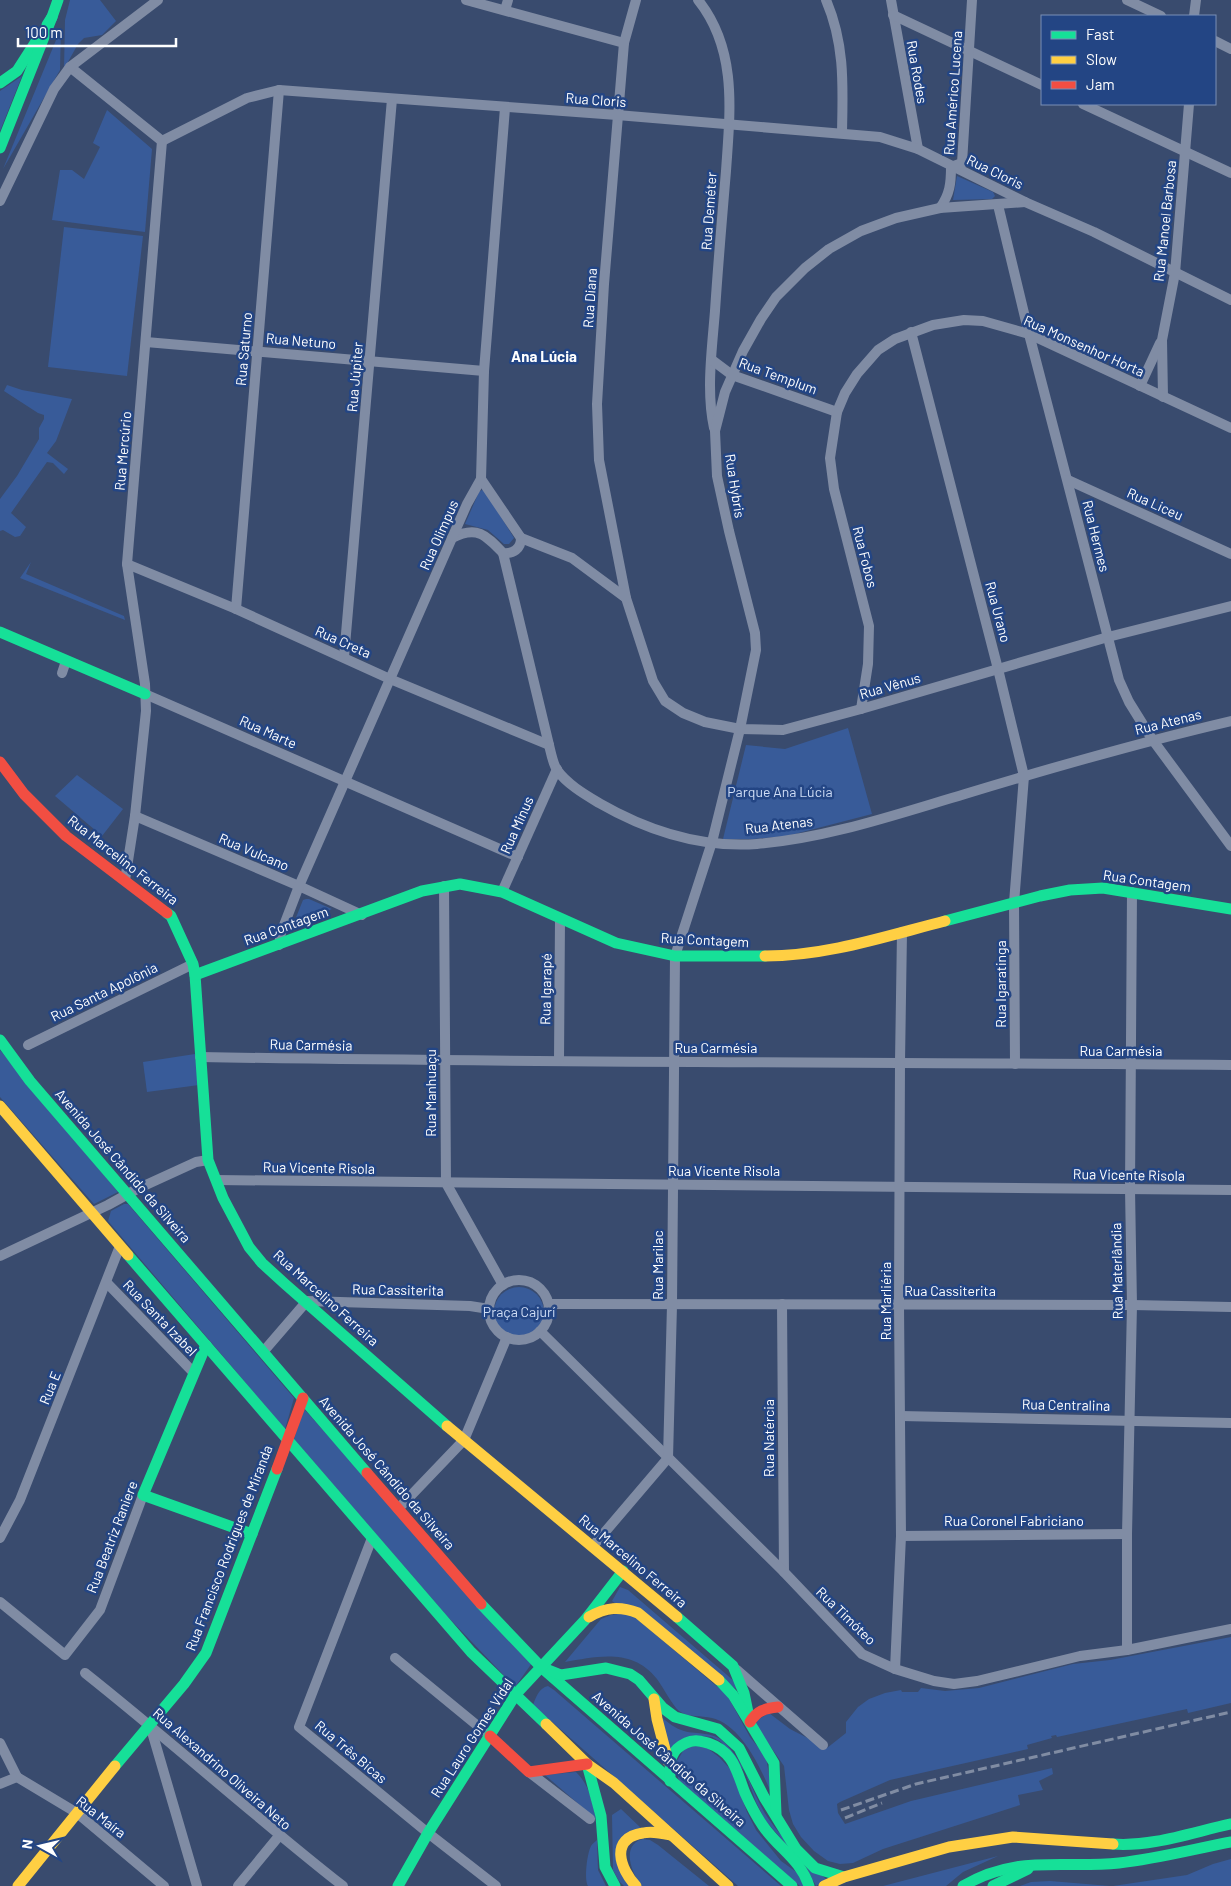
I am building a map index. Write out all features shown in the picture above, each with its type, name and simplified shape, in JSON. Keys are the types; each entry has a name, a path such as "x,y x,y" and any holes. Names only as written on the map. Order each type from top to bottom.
{"main road":[{"path":"0,148 58,0"},
{"path":"0,83 17,71 52,17"},
{"name":"Rua Marte","path":"2,634 145,694"},
{"name":"Rua Marcelino Ferreira","path":"0,762 24,794 66,836 171,916 194,970 208,1160 223,1198 249,1247 262,1263 464,1440 623,1571 733,1666"},
{"name":"Rua Contagem","path":"194,970 279,945 422,891 460,884 502,892 616,943 674,956 793,956 824,952 1070,890 1103,888 1231,909"},
{"name":"Avenida José Cândido da Silveira","path":"0,1040 30,1081 496,1621 541,1667 788,1883"},
{"path":"0,1106 472,1652 587,1764 614,1783 728,1886"},
{"name":"Rua Beatriz Raniere","path":"144,1495 206,1345"},
{"name":"Rua Francisco Rodrigues de Miranda","path":"18,1886 150,1724 195,1672 206,1653 303,1398"},
{"path":"144,1495 252,1534"},
{"name":"Rua Lauro Gomes Vidal","path":"398,1886 428,1833 516,1694 585,1620 623,1571"},
{"path":"585,1620 594,1613 611,1607 629,1609 638,1613 723,1683 733,1695 774,1763 776,1817"},
{"path":"733,1666 746,1695 750,1722"},
{"path":"541,1667 561,1675 598,1668 616,1669 640,1680 654,1699 676,1717 718,1729 739,1748 776,1817 796,1849 816,1868 844,1877"},
{"path":"654,1699 668,1761 670,1781"},
{"path":"750,1722 756,1712 766,1708 778,1707"},
{"path":"490,1736 529,1772 587,1764"},
{"path":"668,1761 673,1751 682,1744 692,1740 715,1745 727,1752 736,1766 746,1795 761,1823 768,1833 799,1864 809,1886"},
{"path":"587,1764 600,1808 603,1863 609,1879 615,1886"},
{"path":"824,1886 844,1877 949,1846 1014,1837 1127,1845 1150,1842 1231,1824"},
{"path":"636,1886 627,1878 620,1863 620,1854 628,1840 635,1835 645,1832 670,1835"},
{"path":"963,1886 989,1872 1009,1866 1118,1863 1231,1842"},
{"path":"993,1886 1040,1864"}],"street":[{"path":"0,201 54,89 70,67 158,0"},
{"path":"466,0 507,5 624,43"},
{"name":"Rua Diana","path":"626,598 599,460 596,404 624,43 636,0"},
{"name":"Rua Deméter","path":"698,0 714,25 724,54 730,83 729,124 712,360 711,412 715,431"},
{"path":"826,0 835,25 843,74 842,132"},
{"name":"Rua Rodes","path":"891,0 918,149"},
{"name":"Rua Américo Lucena","path":"940,208 949,195 951,167 962,163 972,0"},
{"path":"1127,0 1159,15"},
{"path":"1194,15 1196,0"},
{"path":"893,15 1041,85"},
{"path":"1216,42 1231,49"},
{"path":"70,67 162,140"},
{"name":"Rua Cloris","path":"162,140 247,98 279,90 880,136 918,149 951,167 1094,232 1231,300"},
{"name":"Rua Saturno","path":"236,609 279,90"},
{"name":"Rua Júpiter","path":"344,657 392,99"},
{"path":"1085,105 1231,173"},
{"name":"Rua Manoel Barbosa","path":"1163,397 1162,340 1175,273 1189,105"},
{"name":"Rua Olimpus","path":"279,945 281,933 299,886 467,504 481,479 484,371 505,108"},
{"name":"Rua Mercúrio","path":"125,880 135,816 146,711 127,564 162,140"},
{"name":"Rua Hybris","path":"674,956 712,842 740,729 756,650 755,633 717,476 715,431 725,392 732,375 761,319 776,297 805,268 829,250 861,231 896,218 940,208 1025,202"},
{"name":"Rua Hermes","path":"998,205 1029,334 1108,637 1124,691 1152,739 1231,846"},
{"name":"Rua Monsenhor Horta","path":"838,412 845,392 857,374 878,350 911,332 933,325 964,320 983,321 1029,334 1231,428"},
{"name":"Rua Urano","path":"911,332 1024,776 1014,903"},
{"name":"Rua Manoel Barbosa","path":"1140,386 1162,340"},
{"name":"Rua Netuno","path":"146,342 484,371"},
{"name":"Rua Templum","path":"712,360 732,375 838,412"},
{"name":"Rua Fobos","path":"838,412 830,458 834,489 869,626 868,664 862,709"},
{"path":"481,479 521,538 572,558 626,598"},
{"name":"Rua Liceu","path":"1068,480 1231,554"},
{"path":"452,538 467,531 479,532 503,554 549,745 557,770"},
{"path":"503,554 513,552 518,548 521,538"},
{"name":"Rua Creta","path":"127,564 236,609 390,679 549,745"},
{"name":"Rua Vênus","path":"626,598 653,681 665,701 684,713 705,722 740,729 783,730 862,709 1108,637 1231,606"},
{"path":"62,673 66,661"},
{"name":"Rua Marte","path":"145,694 518,857"},
{"name":"Rua Atenas","path":"557,770 578,789 618,814 649,828 676,836 712,842 755,844 801,838 862,825 1152,739 1231,721"},
{"name":"Rua Minus","path":"502,892 557,770"},
{"name":"Rua Vulcano","path":"135,816 362,915"},
{"name":"Rua Manhuaçu","path":"444,886 446,1183 503,1285"},
{"name":"Rua Materlândia","path":"1128,1650 1127,1534 1132,1305 1130,1064 1132,892"},
{"name":"Rua Igaratinga","path":"1014,903 1014,1064"},
{"name":"Rua Igarapé","path":"559,1060 560,919"},
{"name":"Rua Marliéria","path":"895,1669 901,1536 899,1305 902,932"},
{"name":"Rua Marilac","path":"668,1458 672,1304 674,956"},
{"name":"Rua Santa Apolônia","path":"28,1045 194,970"},
{"name":"Rua Carmésia","path":"200,1057 445,1061 559,1060 1231,1065"},
{"path":"1,1252 108,1205 127,1194 196,1162 208,1160"},
{"name":"Rua Vicente Risola","path":"216,1180 1231,1190"},
{"name":"Rua E","path":"0,1538 20,1500 120,1246"},
{"path":"519,1280 535,1284 546,1296 549,1304 548,1319 540,1331 524,1340 507,1337 494,1326 489,1309 496,1291 503,1285 519,1280"},
{"name":"Rua Santa Izabel","path":"107,1283 194,1373"},
{"path":"263,1352 307,1301"},
{"name":"Rua Cassiterita","path":"307,1301 470,1306 489,1309"},
{"name":"Rua Cassiterita","path":"549,1304 1132,1305 1231,1307"},
{"name":"Rua Natércia","path":"782,1304 784,1572"},
{"name":"Rua Timóteo","path":"540,1331 784,1572 862,1654 895,1669 934,1681 954,1684 984,1679 1080,1656 1128,1650 1231,1629"},
{"path":"398,1509 464,1440 507,1337"},
{"name":"Rua Centralina","path":"901,1416 1231,1423"},
{"path":"593,1546 668,1458"},
{"name":"Rua Beatriz Raniere","path":"0,1602 65,1655 100,1610 144,1495"},
{"name":"Rua Coronel Fabriciano","path":"901,1536 1127,1534"},
{"name":"Rua Três Bicas","path":"372,1538 299,1727 496,1886"},
{"path":"395,1658 490,1736"},
{"name":"Rua Marcelino Ferreira","path":"733,1666 778,1707 824,1744"},
{"name":"Rua Alexandrino Oliveira Neto","path":"85,1673 150,1724 279,1836 343,1886"},
{"path":"150,1724 197,1886"},
{"path":"0,1743 17,1777 0,1784"},
{"path":"529,1772 590,1819"},
{"name":"Rua Maíra","path":"17,1777 77,1813 164,1886"},
{"path":"238,1886 279,1836"}],"green space":[{"path":"70,0 100,0 116,21 102,35 84,38 78,44 64,69 65,20"},
{"path":"61,28 60,70 3,169"},
{"path":"22,76 0,131 0,91"},
{"path":"107,110 152,149 145,232 52,220 60,170 72,170 84,179 100,147 93,143"},
{"path":"957,176 993,192 995,196 992,199 953,200"},
{"path":"64,227 143,236 127,376 48,367"},
{"path":"7,385 22,390 72,399 56,441 47,453 68,469 64,474 53,463 47,462 11,513 26,527 20,536 15,537 3,530 0,531 0,499 17,476 39,439 39,428 44,415 4,391"},
{"path":"485,491 514,538 509,544 504,544 488,530 465,524 479,492"},
{"path":"31,562 26,574 124,616 125,620 20,578"},
{"name":"Parque Ana Lúcia","path":"848,728 872,814 787,836 723,839 746,745 785,749"},
{"path":"77,775 123,809 102,836 55,796"},
{"path":"306,899 332,909 295,923 303,900"},
{"path":"0,1050 118,1192 94,1204 0,1097"},
{"path":"195,1054 199,1085 147,1092 143,1062"},
{"path":"124,1204 128,1204 294,1398 285,1429 108,1221 111,1211"},
{"name":"Praça Cajurí","path":"514,1287 524,1287 537,1294 544,1307 544,1317 537,1330 524,1337 514,1337 505,1333 498,1326 494,1317 494,1307 498,1298 505,1291"},
{"path":"304,1409 532,1663 515,1687 447,1616 294,1439"},
{"path":"620,1587 628,1590 727,1675 736,1683 742,1693 612,1601"},
{"path":"629,1612 727,1695 750,1737 766,1757 773,1798 750,1751 733,1730 723,1722 712,1718 691,1716 679,1711 648,1669 626,1658 602,1657 565,1662 601,1619"},
{"path":"1231,1637 1231,1703 1188,1713 1187,1709 1057,1737 1056,1735 1051,1736 1052,1738 1027,1745 1028,1749 890,1780 840,1802 837,1804 838,1813 845,1824 911,1801 1052,1768 1053,1774 1039,1781 1043,1790 1018,1795 1020,1805 883,1849 853,1863 840,1864 828,1861 814,1851 801,1837 793,1824 789,1810 784,1766 759,1730 756,1721 769,1713 790,1729 827,1748 846,1733 846,1722 858,1707 869,1699 885,1693 901,1690 902,1692 918,1692 921,1688 945,1691 979,1688 1073,1664 1110,1660"},
{"path":"548,1686 781,1886 738,1886 533,1705 540,1691"},
{"path":"661,1717 680,1730 715,1736 732,1751 745,1772 721,1742 712,1737 698,1736 670,1749"},
{"path":"696,1746 707,1748 719,1757 732,1771 747,1812 756,1830 781,1861 795,1871 803,1880 805,1886 800,1886 679,1782 675,1764 685,1748"},
{"path":"576,1772 587,1788 596,1819 545,1775"},
{"path":"745,1773 762,1808 774,1827 827,1880 816,1886 806,1867 765,1820"},
{"path":"621,1809 642,1829 620,1844 631,1886 624,1886 613,1870 612,1815"},
{"path":"643,1839 650,1840 658,1845 709,1886 641,1886 634,1874 630,1853 636,1842"},
{"path":"597,1840 598,1870 606,1886 588,1886 586,1872 588,1855 591,1846"},
{"path":"998,1856 963,1872 946,1886 883,1886"},
{"path":"1231,1859 1231,1886 1113,1886 1187,1875"},
{"path":"1050,1881 1110,1886 1020,1886 1031,1882"}],"railway":[{"path":"841,1810 916,1784 1231,1712"},
{"path":"845,1818 882,1803"}],"traffic: fast":[{"path":"47,25 58,0"},
{"path":"0,148 52,17"},
{"path":"0,83 17,71 35,43"},
{"path":"0,632 145,694"},
{"path":"195,975 422,891 460,884 502,892 616,943 675,956 765,956"},
{"path":"945,921 1040,896 1070,890 1103,888 1231,909"},
{"path":"167,913 171,916 193,964 195,975 208,1160 223,1198 249,1247 262,1263 285,1284 447,1426"},
{"path":"0,1040 30,1081 367,1473"},
{"path":"128,1255 471,1652 546,1724"},
{"path":"206,1345 143,1495 252,1534"},
{"path":"115,1766 184,1684 206,1653 277,1469"},
{"path":"398,1886 428,1833 516,1694 585,1620 623,1571"},
{"path":"481,1604 541,1667 792,1886"},
{"path":"677,1617 733,1666 744,1693 750,1722"},
{"path":"546,1669 561,1675 606,1668 630,1674 639,1680 663,1708 675,1717 718,1729 739,1748 764,1797 796,1849 815,1868 844,1877"},
{"path":"719,1680 733,1695 774,1763 776,1814"},
{"path":"670,1781 671,1759 680,1746 697,1741 708,1743 723,1751 733,1763 760,1822 795,1861 809,1886"},
{"path":"587,1764 601,1816 605,1867 615,1886"},
{"path":"1113,1844 1157,1841 1231,1824"},
{"path":"963,1886 983,1876 1021,1866 1119,1863 1231,1842"},
{"path":"993,1886 1028,1869"}],"traffic: slow":[{"path":"765,956 811,953 834,949 945,921"},
{"path":"0,1106 128,1255"},
{"path":"447,1426 677,1617"},
{"path":"589,1617 607,1609 625,1609 638,1613 719,1680"},
{"path":"654,1699 668,1761"},
{"path":"546,1724 587,1764 614,1783 728,1886"},
{"path":"18,1886 115,1766"},
{"path":"636,1886 622,1863 622,1847 625,1841 632,1836 646,1832 670,1835"},
{"path":"824,1886 844,1877 949,1847 1013,1837 1113,1844"}],"traffic: jam":[{"path":"0,762 24,794 66,836 167,913"},
{"path":"277,1469 303,1398"},
{"path":"367,1473 481,1604"},
{"path":"750,1722 762,1711 778,1707"},
{"path":"490,1736 529,1772 587,1764"}],"district":[{"name":"Ana Lúcia","path":"544,357"}]}
